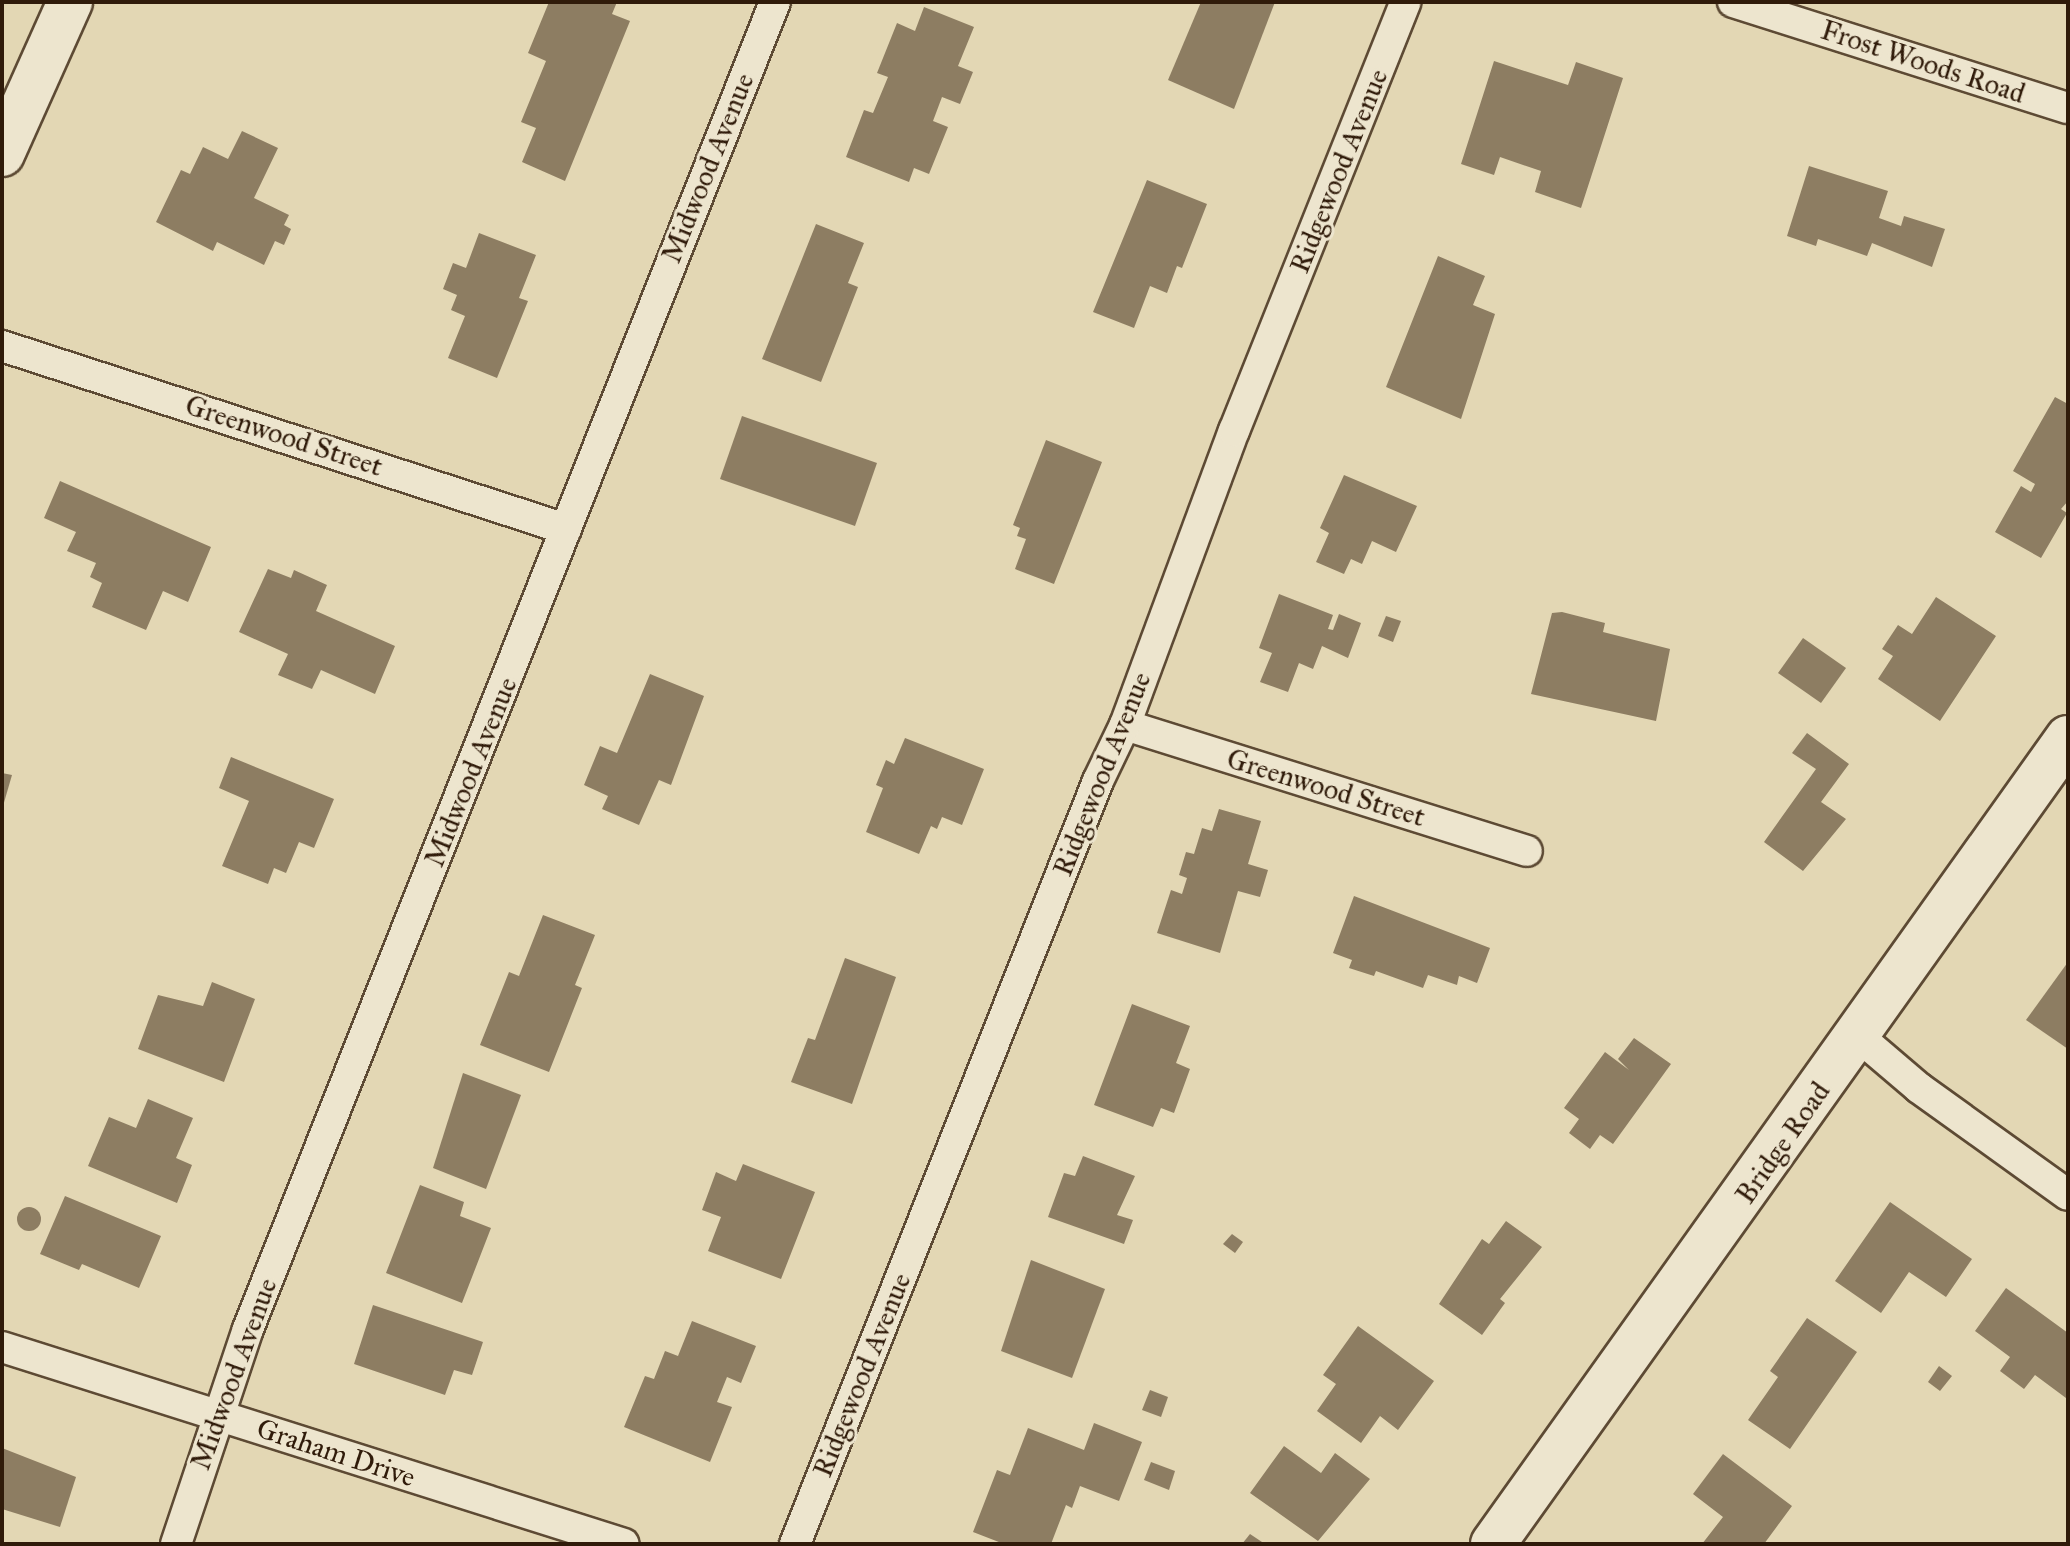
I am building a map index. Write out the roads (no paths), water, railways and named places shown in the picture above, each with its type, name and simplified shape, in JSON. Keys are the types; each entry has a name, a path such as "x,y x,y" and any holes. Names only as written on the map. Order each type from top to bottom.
{"street":[{"path":"2,154 70,2"},
{"name":"Midwood Avenue","path":"176,1544 217,1415 775,2"},
{"name":"Ridgewood Avenue","path":"795,1544 1098,781 1125,725 1234,431 1406,2"},
{"name":"Frost Woods Road","path":"1733,2 2068,108"},
{"name":"Greenwood Street","path":"2,346 566,529"},
{"name":"Greenwood Street","path":"1125,725 1527,851"},
{"name":"Bridge Road","path":"1493,1544 2068,738"},
{"path":"1858,1036 1919,1088 2068,1195"},
{"name":"Graham Drive","path":"2,1347 624,1544"}]}
